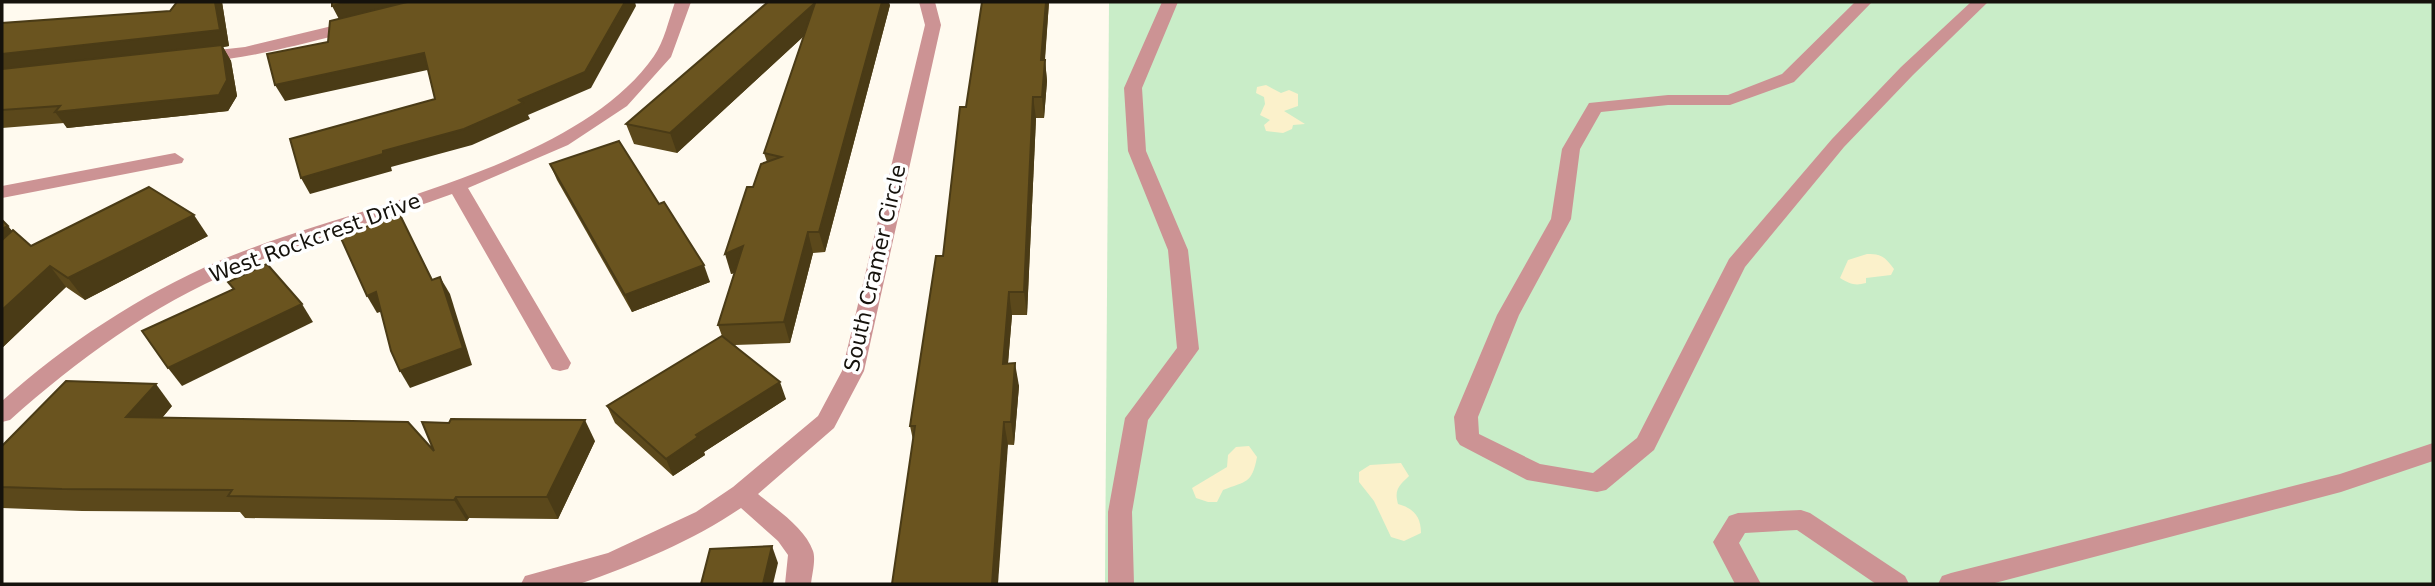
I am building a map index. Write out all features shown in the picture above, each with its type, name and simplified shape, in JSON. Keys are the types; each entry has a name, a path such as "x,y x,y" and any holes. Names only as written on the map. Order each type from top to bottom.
{"street":[{"name":"West Rockcrest Drive","path":"2,414 32,385 98,337 130,316 227,265 458,187 570,136 616,104 645,77 668,49 683,2"},
{"name":"South Cramer Circle","path":"534,584 578,574 705,519 743,494 826,422 853,371 933,25 927,2"},
{"path":"1121,584 1121,512 1137,418 1188,349 1178,250 1137,151 1133,88 1170,2"},
{"path":"1864,2 1787,78 1765,87 1730,100 1668,100 1595,107 1571,149 1561,219 1508,315 1466,417 1468,439 1536,473 1597,482 1646,444 1736,264 1838,143 1907,71 1980,2"},
{"path":"186,59 245,52 370,21"},
{"path":"2,192 175,159"},
{"path":"458,187 560,363"},
{"path":"1951,584 2341,483 2433,453"},
{"path":"743,494 787,534 801,553 798,584"},
{"path":"1748,584 1726,542 1738,523 1801,520 1896,584"}],"green space":[{"path":"1109,2 2433,2 2433,584 1105,584"}],"sand":[{"path":"1266,85 1281,93 1289,90 1298,94 1298,106 1284,111 1305,124 1293,125 1292,129 1283,133 1266,131 1264,125 1270,120 1260,115 1265,104 1264,97 1256,93 1257,87"},
{"path":"1867,254 1880,255 1886,259 1894,269 1891,275 1866,278 1866,283 1859,284 1840,278 1848,260"},
{"path":"1249,446 1257,457 1253,472 1247,480 1223,490 1217,502 1196,498 1192,488 1227,467 1228,455 1236,447"},
{"path":"1401,463 1409,476 1398,488 1398,504 1415,514 1420,522 1421,533 1404,541 1391,537 1374,501 1359,482 1359,472 1370,465"}],"building":[{"path":"177,2 215,2 220,30 2,54 2,23 170,11"},
{"path":"332,2 348,2 332,6"},
{"path":"407,2 625,2 585,72 519,100 523,103 464,129 383,151 383,154 301,178 290,139 435,99 424,53 275,85 267,54 328,42 330,21"},
{"path":"768,2 882,2 819,232 808,232 784,322 718,325 743,246 725,254 747,187 753,187 761,164 781,157 764,153 815,3 670,133 626,124"},
{"path":"982,2 1046,2 1041,60 1045,60 1042,97 1033,97 1024,292 1009,292 1003,364 1015,363 1011,422 1004,422 992,584 892,584 915,426 910,426 936,256 943,256 960,107 966,107"},
{"path":"222,45 227,80 219,95 55,112 60,106 2,110 2,69"},
{"path":"619,141 659,204 664,202 704,265 625,295 550,164"},
{"path":"149,187 194,215 68,278 50,266 2,310 2,240 13,230 31,246"},
{"path":"400,215 432,280 440,277 463,348 400,371 391,351 376,292 367,296 340,236"},
{"path":"267,264 302,304 168,368 142,331 234,289 228,282"},
{"path":"722,336 780,382 696,435 698,437 666,459 607,406"},
{"path":"66,381 156,384 126,417 408,422 434,451 422,422 449,423 451,419 585,420 547,497 456,497 454,500 228,496 232,490 2,487 2,446"},
{"path":"772,546 763,584 701,584 710,549"}]}
